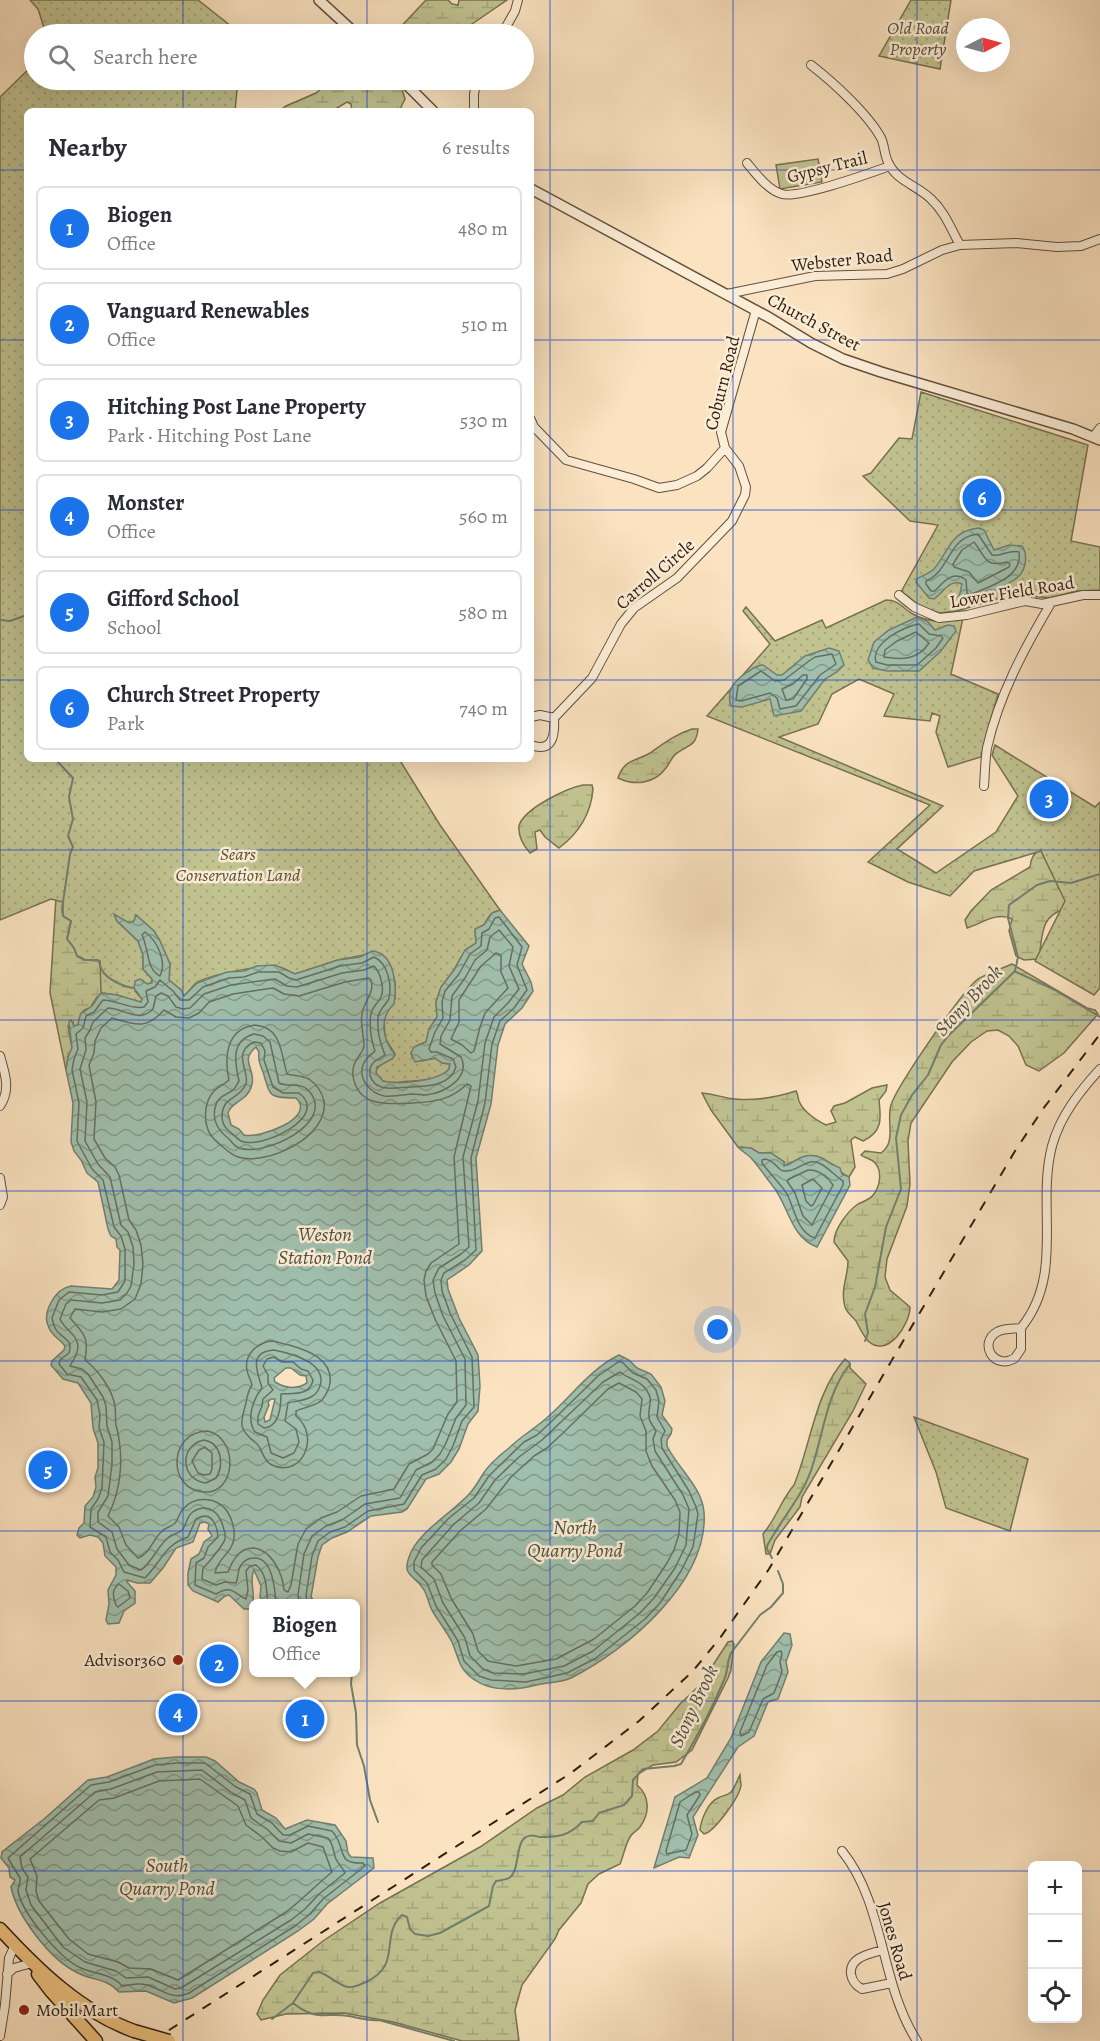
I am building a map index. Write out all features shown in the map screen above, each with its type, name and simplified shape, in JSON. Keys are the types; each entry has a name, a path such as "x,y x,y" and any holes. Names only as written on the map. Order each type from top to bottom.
{"main road":[{"path":"0,1929 32,1963 93,2012 134,2031 169,2041"},
{"path":"32,1963 51,1991 96,2041"}],"street":[{"path":"319,0 345,24"},
{"path":"508,24 518,0"},
{"name":"Gypsy Trail","path":"812,65 831,80 872,126 880,138 890,166 910,185 929,196 942,210 960,245"},
{"path":"412,90 430,108"},
{"path":"474,108 475,90"},
{"name":"Gypsy Trail","path":"747,163 763,181 780,194 789,195 824,188 890,166"},
{"name":"Church Street","path":"534,191 843,359 1098,435"},
{"name":"Webster Road","path":"727,294 815,276 887,274 903,269 942,250 960,245 1016,243 1057,247 1082,246 1100,239"},
{"name":"Coburn Road","path":"534,427 566,460 634,478 659,488 678,485 696,476 707,468 725,448 721,432 756,310"},
{"name":"Carroll Circle","path":"534,746 541,747 551,742 555,733 554,718 592,678 621,624 634,608 676,578 732,521 746,495 746,487 739,466 725,448"},
{"name":"Lower Field Road","path":"899,596 914,608 939,618 967,615 1025,602 1042,604 1083,595 1100,595"},
{"path":"984,786 987,750 1008,682 1051,603"},
{"path":"534,716 540,715 554,718"},
{"path":"0,1056 7,1082 6,1092 0,1106"},
{"path":"1021,1328 1001,1330 992,1336 989,1350 995,1359 1005,1362 1015,1358 1021,1349 1021,1328 1036,1307 1043,1283 1048,1176 1054,1140 1070,1107 1100,1069"},
{"path":"0,1178 3,1197 0,1205"},
{"name":"Jones Road","path":"842,1851 854,1867 863,1886 905,2021 917,2041"},
{"path":"0,2036 10,1954 15,1945"},
{"path":"882,1950 854,1961 851,1975 855,1985 862,1989 892,1983"},
{"path":"7,1974 14,1968 32,1963"}],"green space":[{"path":"30,0 198,0 228,24 43,24 38,9"},
{"path":"426,0 448,0 458,5 459,0 507,0 472,24 403,24"},
{"name":"Old Road Property","path":"911,0 951,0 940,69 879,56"},
{"name":"Sears Conservation Land","path":"24,74 24,90 237,90 235,108 24,108 24,762 401,762 440,825 500,910 488,917 484,925 477,928 476,943 461,957 441,987 436,1002 437,1017 429,1029 426,1042 418,1045 411,1053 412,1057 422,1061 435,1058 442,1063 450,1064 449,1070 441,1077 393,1083 377,1077 376,1070 381,1064 392,1059 395,1054 385,1038 384,1018 395,999 395,982 386,958 364,955 338,960 295,974 278,967 236,971 212,976 196,983 183,996 181,990 169,980 170,964 154,931 136,915 134,921 129,923 115,916 117,921 138,941 143,955 143,969 152,979 151,983 147,984 142,980 135,991 142,999 141,1003 117,995 101,993 100,961 85,960 77,956 67,939 71,921 63,916 63,902 51,899 0,920 0,97"},
{"path":"319,90 402,90 405,99 400,108 352,108 351,104 347,102 337,108 283,108"},
{"path":"818,159 822,182 780,189 776,165"},
{"path":"921,392 1088,445 1071,541 1100,547 1100,590 1077,591 1050,598 1028,596 997,599 957,611 940,613 919,607 901,592 938,525 910,521 863,476 871,473 899,438 912,439"},
{"path":"886,600 897,603 911,613 930,620 950,621 963,618 951,674 998,694 981,757 948,767 936,732 940,716 932,713 930,721 884,716 894,694 859,679 832,694 818,724 779,737 943,806 897,849 936,873 996,832 1018,796 992,755 995,745 1095,807 1100,802 1100,988 1094,995 1035,961 1065,901 1041,851 974,871 950,896 908,882 868,862 930,805 707,716 770,644 743,611 746,607 775,641 822,620 826,628"},
{"path":"692,729 698,729 694,742 675,754 666,768 656,777 637,783 618,778 624,767 631,761"},
{"path":"583,785 592,785 592,798 587,815 578,829 559,848 540,830 535,832 537,849 530,853 519,833 522,819 546,800"},
{"path":"38,811 143,969 97,997 90,1008 82,1012 78,1025 74,1026 73,1022 68,1026 72,1048 66,1070 50,993 56,897"},
{"path":"1072,846 1065,909 1051,916 1047,921 1037,959 1024,960 1016,956 1009,931 1012,919 995,917 967,928 965,920 971,911 991,890 1030,867 1032,859 1039,850"},
{"path":"1012,964 1087,1008 1095,1010 1098,1014 1064,1053 1039,1071 1026,1065 1018,1046 1009,1036 998,1030 987,1031 971,1042 952,1062 911,1123 908,1141 910,1184 907,1206 887,1259 885,1277 890,1290 910,1307 909,1314 902,1330 890,1343 883,1346 876,1345 868,1341 845,1307 843,1295 848,1261 834,1242 839,1226 850,1211 871,1197 878,1187 880,1175 878,1167 873,1161 861,1155 865,1151 881,1153 886,1148 890,1137 891,1105 917,1060 958,1001 978,979"},
{"path":"887,1085 886,1091 879,1100 880,1119 877,1129 863,1141 855,1137 851,1140 855,1167 849,1177 819,1157 807,1156 784,1166 784,1162 771,1153 759,1153 751,1148 738,1147 711,1110 702,1093 751,1099 774,1097 796,1091 807,1113 826,1125 836,1122 831,1111 834,1106 845,1103 872,1088"},
{"path":"845,1359 850,1363 850,1368 866,1384 853,1411 802,1497 800,1507 775,1540 770,1554 766,1554 763,1534 794,1485 820,1403 835,1372"},
{"path":"914,1417 1028,1459 1010,1531 946,1508 936,1472"},
{"path":"732,1641 734,1644 731,1670 692,1750 676,1762 653,1765 638,1774 637,1785 646,1799 646,1816 628,1840 620,1864 599,1874 588,1884 581,1903 559,1930 522,1985 515,2010 519,2041 462,2041 393,2022 344,2013 286,2014 261,2020 257,2014 263,2000 280,1975 323,1941 380,1903 480,1847 537,1808 563,1795 585,1777 633,1750 658,1731 680,1704 700,1685 728,1642"},
{"path":"740,1775 740,1790 731,1805 720,1821 704,1834 700,1830 708,1807 714,1800 731,1792"}],"water":[{"path":"979,528 984,530 994,550 1009,545 1022,546 1026,557 1021,573 993,592 964,605 958,602 962,584 958,583 950,585 934,599 929,598 916,582 917,579 934,569 956,537"},
{"path":"917,617 927,621 935,630 948,625 954,626 956,631 940,652 919,671 887,671 873,668 868,660 874,642 889,630"},
{"path":"829,648 839,651 844,665 825,679 801,711 774,716 770,699 742,707 731,706 732,686 754,668 763,665 777,675 782,675 805,656"},
{"name":"Weston Station Pond","path":"500,910 529,946 522,964 533,991 522,1008 505,1024 498,1045 491,1104 476,1158 482,1251 469,1265 447,1280 459,1318 478,1355 480,1386 478,1411 468,1424 459,1449 451,1462 439,1474 426,1479 407,1509 402,1512 371,1516 322,1545 318,1557 312,1599 262,1599 261,1586 254,1570 252,1575 253,1599 249,1599 249,1609 244,1609 229,1595 218,1602 193,1591 188,1585 191,1559 199,1554 204,1542 212,1536 208,1529 209,1524 205,1522 200,1523 193,1542 176,1548 150,1583 127,1580 135,1591 135,1603 124,1611 119,1623 108,1624 106,1620 109,1604 108,1590 116,1575 116,1567 105,1556 103,1543 98,1537 90,1535 80,1538 77,1535 84,1523 85,1506 93,1497 96,1487 98,1443 93,1428 91,1403 78,1383 63,1379 51,1365 65,1346 51,1331 47,1316 51,1302 65,1288 71,1286 112,1289 119,1280 120,1250 116,1239 111,1236 108,1229 98,1182 87,1173 71,1142 73,1103 66,1070 72,1048 69,1022 71,1020 74,1026 78,1025 81,1014 92,1006 101,993 141,1002 142,999 134,988 135,981 140,979 147,984 152,983 152,979 143,969 143,955 138,941 117,921 114,914 129,923 134,921 136,915 154,931 170,964 169,980 181,990 184,996 197,983 227,972 275,965 295,974 338,960 360,957 372,951 380,953 386,958 393,972 394,1004 386,1016 384,1030 395,1055 377,1067 376,1073 383,1081 390,1082 428,1079 449,1069 450,1064 442,1063 435,1058 415,1062 411,1053 414,1047 426,1042 429,1029 437,1017 436,1002 441,987 465,950 476,943 475,929 484,925 492,913","holes":["256,1047 259,1052 259,1062 270,1091 275,1096 296,1098 300,1105 299,1113 284,1126 261,1134 244,1135 231,1125 228,1113 232,1106 250,1090 253,1079 248,1061 251,1052","286,1368 291,1368 300,1375 306,1376 307,1383 299,1387 287,1387 275,1382 274,1378","271,1399 275,1399 270,1420 265,1422 264,1417"]},
{"path":"738,1147 751,1148 759,1153 771,1153 784,1162 784,1166 802,1157 813,1155 840,1168 842,1174 849,1177 850,1185 817,1247 808,1242 795,1228 778,1193 752,1159"},
{"name":"North Quarry Pond","path":"619,1355 629,1360 637,1368 651,1374 661,1387 665,1401 662,1415 672,1429 667,1446 699,1494 704,1512 702,1538 693,1563 679,1587 660,1610 639,1631 593,1666 567,1680 521,1688 505,1689 481,1684 469,1676 462,1667 452,1642 431,1609 424,1590 408,1572 409,1557 420,1539 464,1500 495,1460 546,1419 591,1374"},
{"path":"784,1633 790,1634 792,1645 786,1662 788,1672 778,1699 768,1702 754,1736 738,1747 693,1817 698,1835 689,1858 679,1857 654,1868 675,1797 707,1778 731,1738 761,1662"},
{"name":"South Quarry Pond","path":"206,1757 215,1761 239,1782 254,1789 262,1810 276,1818 285,1829 307,1820 335,1825 346,1841 351,1857 373,1858 374,1868 327,1904 314,1919 298,1931 192,1998 174,2003 146,1991 119,1992 105,1982 67,1967 46,1948 27,1924 11,1887 15,1880 10,1877 9,1868 1,1858 2,1852 88,1780 107,1777 154,1759"}],"waterway":[{"path":"0,620 10,621 24,616"},
{"path":"58,762 73,778 69,797 73,819 68,836 73,847 62,909 63,916 71,921 67,939 77,956 85,960 98,960 107,976 134,988"},
{"name":"Stony Brook","path":"865,1341 868,1333 865,1314 875,1287 886,1227 901,1189 896,1138 901,1115 912,1095 928,1075 941,1045 948,1036 1015,971 1018,957 1008,918 1009,905 1037,885 1050,881 1071,883 1100,874"},
{"path":"1016,972 1055,990 1100,1017"},
{"name":"Stony Brook","path":"772,1558 767,1546 804,1486 817,1451 831,1399 850,1364"},
{"name":"Stony Brook","path":"272,2019 293,2003 313,1973 319,1972 350,1987 357,1986 377,1975 388,1959 392,1932 395,1923 402,1915 407,1917 410,1929 415,1934 428,1936 440,1933 489,1906 493,1886 496,1881 508,1879 512,1875 520,1845 526,1837 531,1835 552,1837 568,1833 582,1822 593,1821 599,1813 624,1805 632,1796 633,1780 643,1769 681,1764 719,1691 731,1653 760,1615 771,1607 783,1593 783,1584 778,1571"},
{"path":"352,1677 357,1745 364,1766 370,1800 378,1822"},
{"path":"293,2003 315,2014 379,2020 454,2041"}],"railway":[{"path":"152,2041 571,1773 639,1721 692,1672 720,1638 769,1569 1015,1151 1043,1109 1100,1034"}],"place":[{"name":"Church Street Property","path":"982,498"},
{"name":"Hitching Post Lane Property","path":"1049,799"},
{"name":"Gifford School","path":"48,1470"},
{"name":"Advisor360","path":"178,1660"},
{"name":"Vanguard Renewables","path":"219,1664"},
{"name":"Monster","path":"178,1713"},
{"name":"Biogen","path":"305,1719"},
{"name":"Mobil Mart","path":"24,2010"}]}
